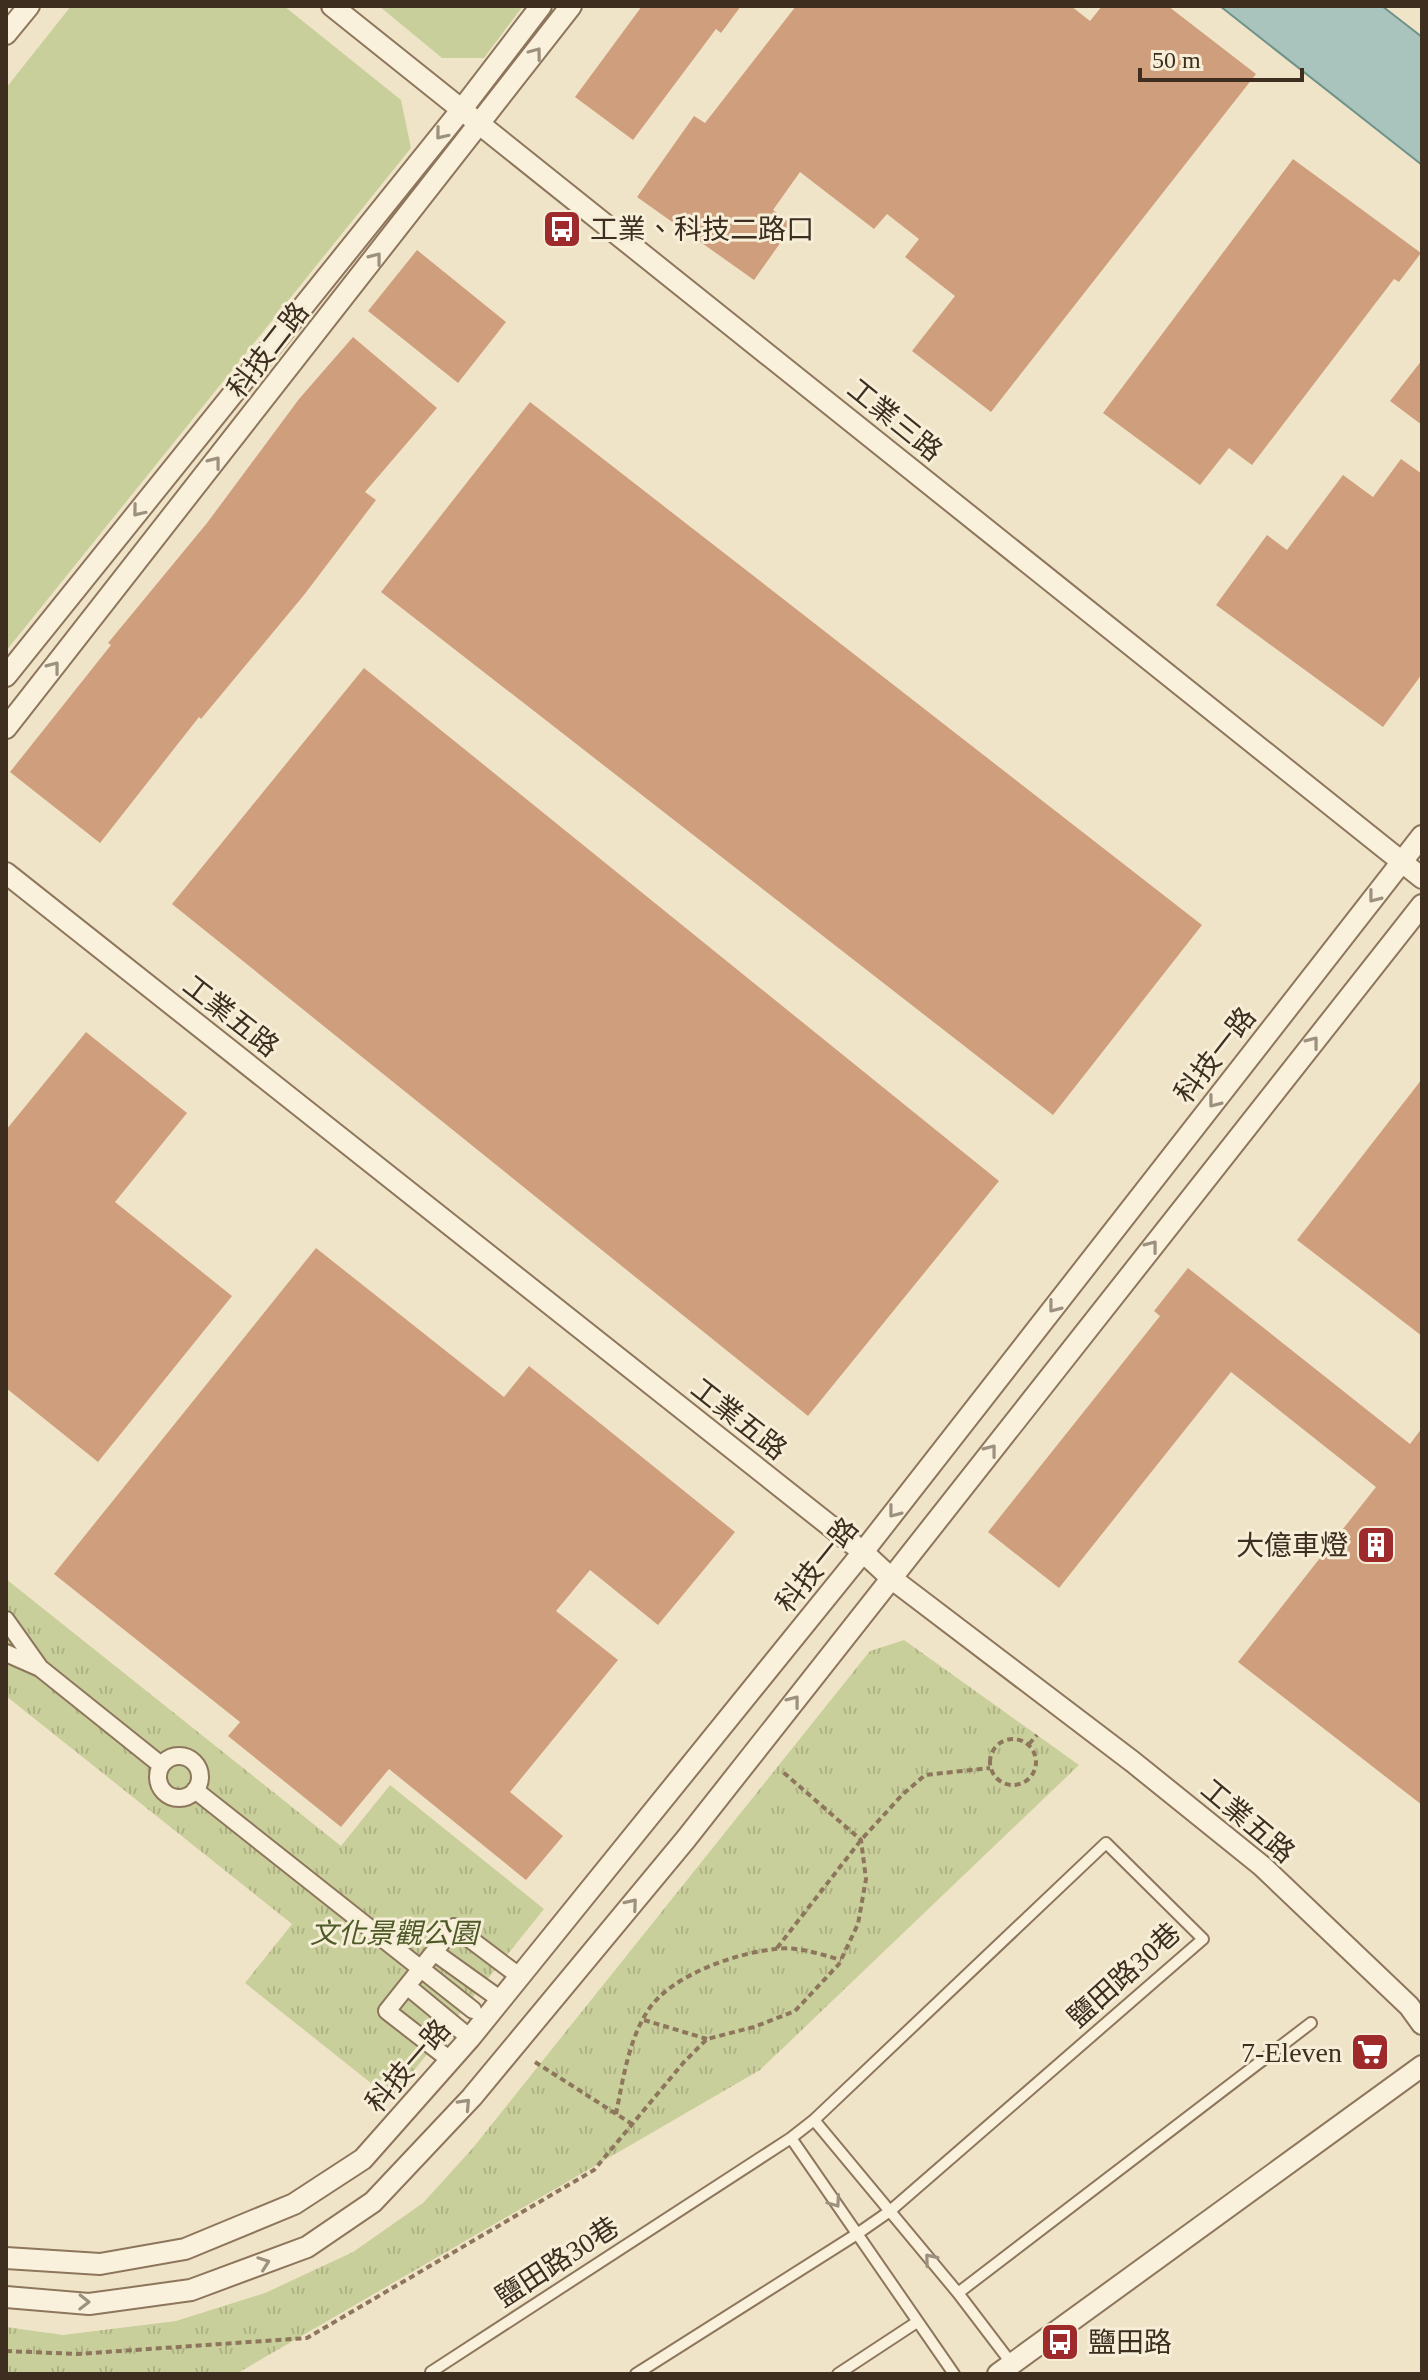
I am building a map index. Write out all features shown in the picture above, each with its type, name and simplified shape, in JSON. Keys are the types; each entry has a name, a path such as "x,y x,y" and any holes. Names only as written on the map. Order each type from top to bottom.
{"street":[{"name":"工業三路","path":"332,6 1422,878"},
{"name":"科技二路","path":"6,676 462,109 541,6"},
{"name":"科技二路","path":"6,728 482,124 571,6"},
{"path":"6,34 23,9"},
{"name":"科技一路","path":"6,2258 100,2264 185,2249 294,2204 363,2159 470,2038 863,1552 1422,836"},
{"name":"工業五路","path":"6,873 863,1552 891,1578 1133,1762 1262,1866 1409,2006 1422,2024"},
{"path":"6,2297 89,2304 191,2290 307,2247 373,2202 472,2097 676,1851 1422,905"},
{"path":"6,1620 40,1668"},
{"path":"6,1653 40,1668 161,1765"},
{"path":"179,1756 192,1761 200,1778 195,1790 183,1798 169,1796 163,1791 158,1778 161,1765 179,1756"},
{"path":"195,1790 473,2010"},
{"path":"450,2060 387,2011 454,1927 519,1976"},
{"path":"434,1952 501,2000"},
{"path":"407,1986 470,2038"},
{"path":"1005,2369 1422,2066"}],"lane":[{"name":"鹽田路30巷","path":"433,2374 431,2372 814,2120 1106,1843 1203,1939 890,2211 636,2374"},
{"path":"958,2293 1311,2023"},
{"path":"814,2120 958,2293 1005,2369"},
{"path":"791,2138 954,2374"},
{"path":"838,2374 917,2322"}],"path":[{"path":"1029,1744 1037,1735"},
{"path":"1015,1739 1029,1744 1034,1750 1037,1766 1029,1780 1014,1786 1006,1785 990,1768 991,1754 1001,1742 1015,1739"},
{"path":"777,1948 861,1840 925,1775 990,1768"},
{"path":"643,2020 707,2039 754,2027 795,2011 841,1960 858,1924 866,1879 861,1840 783,1772"},
{"path":"616,2114 624,2075 643,2020 651,2006 674,1985 724,1960 777,1948 841,1960"},
{"path":"6,2351 77,2354 307,2338 594,2170 707,2039"},
{"path":"535,2062 632,2124"}],"green space":[{"path":"71,6 284,6 401,100 411,148 6,651 6,88"},
{"path":"379,6 523,6 484,58 442,58"},
{"name":"文化景觀公園","path":"6,1579 341,1846 390,1785 544,1909 391,2099 245,1983 292,1924 6,1696"},
{"path":"904,1640 1079,1765 760,2070 236,2374 6,2374 6,2327 63,2335 176,2321 265,2293 353,2252 423,2203 472,2149 870,1651"}],"water":[{"path":"1220,6 1382,6 1422,37 1422,165"}],"building":[{"path":"642,6 741,6 721,33 716,29 633,140 575,97"},
{"path":"796,6 1071,6 1090,21 1102,6 1168,6 1256,74 991,412 912,351 955,296 905,257 919,239 887,214 874,229 800,172 773,210 793,225 754,280 637,197 694,116 705,123"},
{"path":"1293,159 1421,253 1399,282 1394,279 1252,465 1229,448 1200,485 1103,413"},
{"path":"417,250 506,322 458,383 368,311"},
{"path":"353,337 437,408 365,492 376,500 304,595 201,719 199,717 100,843 10,772 111,645 108,643 207,523 299,399"},
{"path":"1422,360 1422,425 1390,401"},
{"path":"530,402 1202,925 1053,1115 381,592"},
{"path":"1401,459 1422,474 1422,674 1383,727 1216,605 1267,535 1287,550 1343,475 1373,497"},
{"path":"364,668 999,1181 808,1416 172,904"},
{"path":"86,1032 187,1113 115,1202 232,1296 98,1462 6,1388 6,1130"},
{"path":"1422,1079 1422,1336 1297,1240"},
{"path":"316,1248 504,1397 529,1366 735,1532 658,1625 590,1570 556,1611 618,1660 510,1792 563,1836 526,1880 389,1769 341,1827 228,1736 240,1722 54,1574"},
{"path":"1188,1268 1410,1444 1422,1428 1422,1805 1238,1662 1376,1487 1231,1372 1059,1588 988,1532 1160,1316 1154,1311"}],"place":[{"name":"工業、科技二路口","path":"562,229"},
{"name":"大億車燈","path":"1376,1545"},
{"name":"7-Eleven","path":"1370,2052"},
{"name":"鹽田路","path":"1060,2342"}]}
